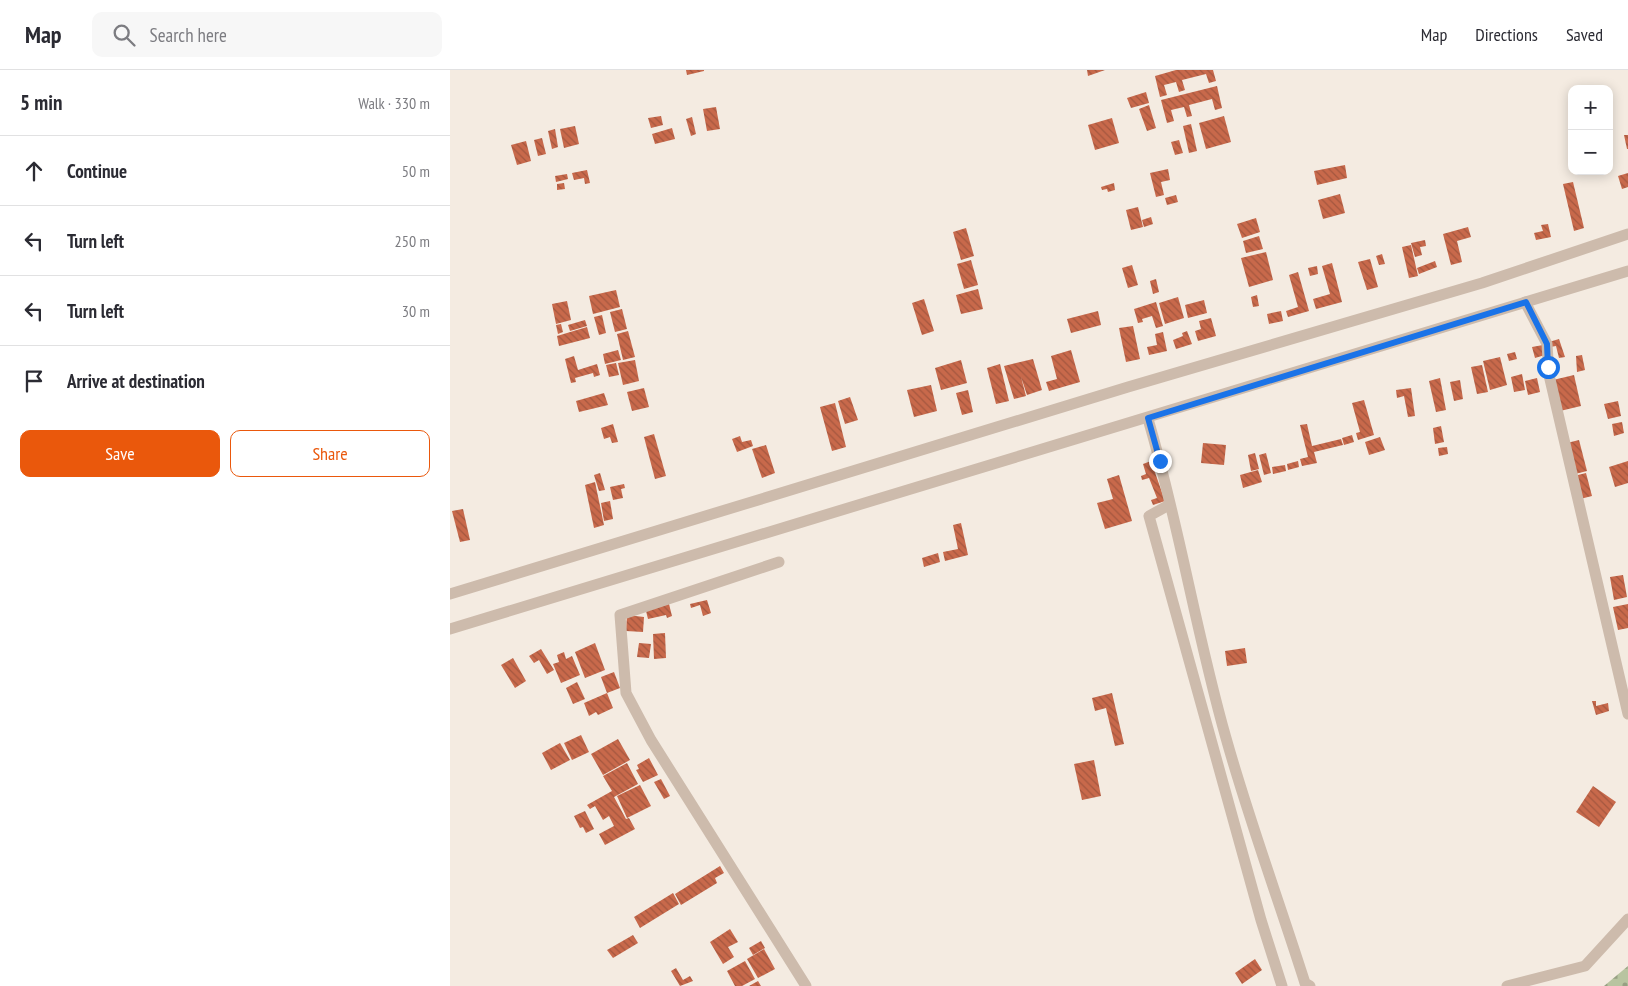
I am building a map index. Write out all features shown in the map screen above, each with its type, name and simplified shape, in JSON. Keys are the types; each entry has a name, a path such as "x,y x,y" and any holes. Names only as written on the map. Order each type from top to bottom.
{"street":[{"path":"450,594 1138,384 1482,284 1628,234"},
{"path":"450,629 1628,271"},
{"path":"1526,302 1547,344 1549,375 1628,714"},
{"path":"1148,418 1226,738 1305,983 1310,986"},
{"path":"1169,505 1149,516 1256,902 1282,986"},
{"path":"779,562 620,616 626,692 651,740 806,986"},
{"path":"1507,986 1585,966 1628,920"}],"green space":[{"path":"1628,966 1628,986 1604,986"}],"building":[{"path":"686,70 704,70 704,71 687,75"},
{"path":"1087,70 1105,70 1088,76"},
{"path":"1176,70 1213,70 1216,81 1209,83 1206,74 1182,80 1185,90 1179,92 1176,82 1164,85 1167,95 1160,97 1155,76"},
{"path":"1217,86 1222,108 1215,110 1212,99 1189,105 1192,116 1187,117 1184,107 1171,110 1174,121 1167,123 1161,100"},
{"path":"1146,92 1149,103 1131,108 1127,98"},
{"path":"1149,105 1156,128 1147,131 1139,109"},
{"path":"716,107 720,129 707,131 703,109"},
{"path":"661,116 663,125 651,128 648,118"},
{"path":"1224,116 1231,142 1206,149 1199,123"},
{"path":"692,117 696,134 691,136 686,119"},
{"path":"1112,118 1119,143 1095,150 1088,125"},
{"path":"1191,124 1197,151 1189,153 1183,126"},
{"path":"575,126 579,144 564,148 560,129"},
{"path":"672,128 675,139 655,144 652,134"},
{"path":"555,129 558,147 552,149 548,131"},
{"path":"1624,135 1628,135 1628,149 1627,149"},
{"path":"542,138 546,154 538,156 534,140"},
{"path":"1179,140 1183,153 1175,155 1171,142"},
{"path":"526,141 531,161 517,165 511,145"},
{"path":"1345,165 1347,178 1317,185 1314,171"},
{"path":"1168,169 1170,180 1161,182 1164,195 1156,197 1150,173"},
{"path":"587,170 590,183 585,184 584,178 574,180 572,173"},
{"path":"1628,173 1628,187 1622,189 1618,176"},
{"path":"567,174 568,179 556,182 555,176"},
{"path":"1573,182 1584,228 1574,231 1563,184"},
{"path":"564,183 565,189 557,190 557,184"},
{"path":"1114,183 1115,190 1108,192 1107,189 1102,190 1101,187"},
{"path":"1340,194 1345,213 1323,219 1318,200"},
{"path":"1176,195 1178,202 1167,205 1165,198"},
{"path":"1138,207 1143,227 1131,230 1126,210"},
{"path":"1151,217 1153,224 1144,227 1142,220"},
{"path":"1256,218 1260,232 1242,238 1237,224"},
{"path":"1548,224 1551,237 1536,240 1534,233 1543,231 1541,225"},
{"path":"1468,227 1471,237 1457,241 1462,262 1451,265 1443,234"},
{"path":"966,228 974,256 961,260 953,232"},
{"path":"1259,236 1263,249 1246,253 1243,241"},
{"path":"1425,240 1426,246 1420,247 1422,255 1415,257 1411,243"},
{"path":"1411,245 1418,276 1409,278 1402,247"},
{"path":"1266,252 1273,280 1249,287 1241,258"},
{"path":"1382,254 1385,264 1379,265 1376,256"},
{"path":"1370,259 1378,287 1367,290 1358,262"},
{"path":"971,260 978,285 964,289 957,264"},
{"path":"1435,261 1437,267 1419,274 1417,268"},
{"path":"1332,263 1342,302 1316,309 1313,299 1330,294 1322,266"},
{"path":"1132,265 1138,285 1128,288 1122,268"},
{"path":"1317,266 1318,274 1310,276 1308,268"},
{"path":"1298,272 1309,311 1288,317 1286,311 1298,307 1289,275"},
{"path":"1156,279 1159,292 1153,294 1150,281"},
{"path":"978,289 983,309 961,314 956,295"},
{"path":"616,290 620,307 593,314 589,296"},
{"path":"1257,295 1259,306 1253,307 1251,297"},
{"path":"1178,297 1184,318 1165,324 1159,303"},
{"path":"924,299 934,331 922,335 912,303"},
{"path":"1204,300 1207,313 1188,318 1185,305"},
{"path":"567,301 571,320 556,324 552,304"},
{"path":"1156,302 1163,326 1156,328 1152,316 1142,319 1143,322 1138,323 1134,309"},
{"path":"622,309 627,329 615,332 610,312"},
{"path":"1098,311 1101,325 1071,333 1067,319"},
{"path":"1281,311 1283,321 1269,324 1267,314"},
{"path":"602,315 606,333 599,335 594,317"},
{"path":"1211,318 1216,336 1198,341 1195,331 1201,329 1199,321"},
{"path":"585,320 587,326 570,331 568,325"},
{"path":"561,324 563,332 558,334 556,325"},
{"path":"1133,326 1140,359 1126,362 1119,328"},
{"path":"587,327 590,338 559,346 557,336"},
{"path":"628,331 635,357 623,360 617,334"},
{"path":"1187,331 1192,344 1176,349 1173,340 1183,336 1182,333"},
{"path":"1163,332 1167,351 1149,355 1147,347 1157,345 1155,334"},
{"path":"1559,339 1565,357 1559,358 1556,346 1550,347 1549,342"},
{"path":"1543,345 1545,355 1535,358 1532,347"},
{"path":"618,350 621,360 605,364 603,354"},
{"path":"1071,350 1080,382 1049,391 1046,382 1057,379 1051,356"},
{"path":"1515,352 1517,359 1509,361 1507,354"},
{"path":"1582,355 1585,370 1577,372 1576,356"},
{"path":"574,356 578,370 597,364 600,375 594,377 593,373 575,378 576,382 571,383 565,359"},
{"path":"1500,357 1507,385 1490,390 1483,361"},
{"path":"1033,359 1042,390 1027,395 1021,377 1026,396 1014,399 1004,366"},
{"path":"635,360 639,381 623,385 618,363"},
{"path":"961,360 967,383 941,390 935,368"},
{"path":"616,363 619,375 609,377 606,365"},
{"path":"1000,364 1009,401 996,404 987,368"},
{"path":"1482,365 1488,392 1477,394 1471,367"},
{"path":"1522,374 1525,390 1514,392 1511,377"},
{"path":"1574,375 1581,406 1560,411 1553,380"},
{"path":"1440,378 1446,410 1436,412 1429,381"},
{"path":"1537,378 1540,392 1528,395 1525,381"},
{"path":"1460,380 1463,399 1454,401 1450,382"},
{"path":"931,385 937,411 914,417 907,390"},
{"path":"644,388 649,407 632,411 627,392"},
{"path":"1411,388 1415,416 1408,417 1404,396 1397,398 1396,390"},
{"path":"968,390 973,412 962,415 956,393"},
{"path":"604,393 608,405 579,412 576,401"},
{"path":"850,397 858,420 845,424 838,401"},
{"path":"1364,400 1374,435 1358,440 1356,433 1360,432 1352,403"},
{"path":"1618,401 1621,416 1608,419 1604,404"},
{"path":"835,403 846,447 832,451 820,407"},
{"path":"1622,422 1624,433 1614,436 1612,424"},
{"path":"613,424 618,442 612,443 610,437 604,439 601,428"},
{"path":"1307,424 1312,446 1341,439 1343,445 1314,452 1317,463 1302,466 1300,459 1308,457 1300,425"},
{"path":"1441,426 1444,442 1435,444 1433,428"},
{"path":"654,434 666,476 655,479 644,437"},
{"path":"1352,435 1354,442 1344,445 1342,438"},
{"path":"740,436 742,442 751,440 753,446 737,452 732,439"},
{"path":"1380,437 1385,450 1369,455 1365,442"},
{"path":"1579,440 1587,471 1575,474 1567,443"},
{"path":"1203,443 1226,445 1224,465 1201,463"},
{"path":"766,445 775,473 762,478 752,449"},
{"path":"1447,447 1448,454 1439,456 1438,448"},
{"path":"1255,453 1259,469 1251,471 1248,455"},
{"path":"1266,453 1271,473 1264,475 1259,455"},
{"path":"1151,461 1165,501 1153,505 1151,500 1157,498 1149,478 1142,480 1141,476 1146,474 1143,464"},
{"path":"1298,461 1299,467 1288,470 1287,464"},
{"path":"1628,461 1628,483 1615,487 1609,467"},
{"path":"1285,465 1286,471 1273,474 1272,467"},
{"path":"1258,470 1262,482 1243,488 1240,475"},
{"path":"600,473 605,490 599,491 594,475"},
{"path":"1586,473 1592,496 1580,499 1574,476"},
{"path":"1119,475 1132,521 1105,529 1097,503 1113,499 1107,479"},
{"path":"595,482 604,525 594,528 585,485"},
{"path":"624,484 625,488 621,489 623,498 613,500 610,487"},
{"path":"610,501 613,519 604,521 601,503"},
{"path":"463,509 470,540 460,542 452,511"},
{"path":"961,523 968,555 945,561 943,552 958,549 953,525"},
{"path":"938,553 940,562 924,567 922,558"},
{"path":"1623,575 1627,597 1614,600 1610,577"},
{"path":"707,600 711,613 703,616 700,605 691,608 690,604"},
{"path":"669,604 672,616 667,618 666,615 648,619 646,611"},
{"path":"1628,604 1628,628 1618,630 1613,607"},
{"path":"627,615 644,617 643,632 626,631"},
{"path":"665,633 666,658 654,659 653,634"},
{"path":"595,643 605,670 585,678 575,652"},
{"path":"639,643 651,644 649,658 637,657"},
{"path":"1245,648 1247,663 1227,666 1225,651"},
{"path":"541,649 554,670 547,674 539,660 534,663 529,656"},
{"path":"564,652 566,659 572,656 580,675 561,683 553,664 559,662 557,655"},
{"path":"513,658 526,681 515,688 501,665"},
{"path":"614,672 620,688 607,693 601,677"},
{"path":"577,682 585,699 573,704 566,688"},
{"path":"607,693 613,708 598,715 596,712 589,716 584,703"},
{"path":"1112,693 1124,744 1115,746 1106,708 1095,711 1092,698"},
{"path":"1592,701 1596,701 1596,706 1608,703 1609,711 1596,715"},
{"path":"581,735 589,752 572,760 564,743"},
{"path":"618,739 630,760 603,775 591,754"},
{"path":"560,743 570,760 551,770 542,753"},
{"path":"649,758 658,775 643,782 636,770 639,769 637,765"},
{"path":"1094,760 1101,796 1082,800 1074,764"},
{"path":"627,763 638,784 614,797 626,819 629,818 635,829 605,845 599,834 614,826 609,816 603,820 595,806 590,809 587,805 612,791 603,776"},
{"path":"661,779 670,796 664,799 654,782"},
{"path":"640,785 651,806 627,818 617,796"},
{"path":"1593,786 1616,802 1599,827 1576,812"},
{"path":"585,811 594,829 586,833 583,827 580,828 574,816"},
{"path":"720,866 724,873 715,878 717,883 681,905 675,894"},
{"path":"673,893 679,904 640,928 634,917"},
{"path":"730,929 738,942 728,947 734,957 723,964 710,942"},
{"path":"633,935 638,943 613,958 607,950"},
{"path":"761,941 765,948 753,955 749,948"},
{"path":"764,949 775,969 758,978 747,959"},
{"path":"1255,959 1262,970 1242,984 1235,973"},
{"path":"745,961 755,979 742,986 735,986 727,971"},
{"path":"676,968 683,980 690,976 693,981 680,986 671,971"},
{"path":"758,981 761,986 749,986"}],"route":[{"path":"1160,461 1148,418 1526,302 1547,344 1548,367"}]}
